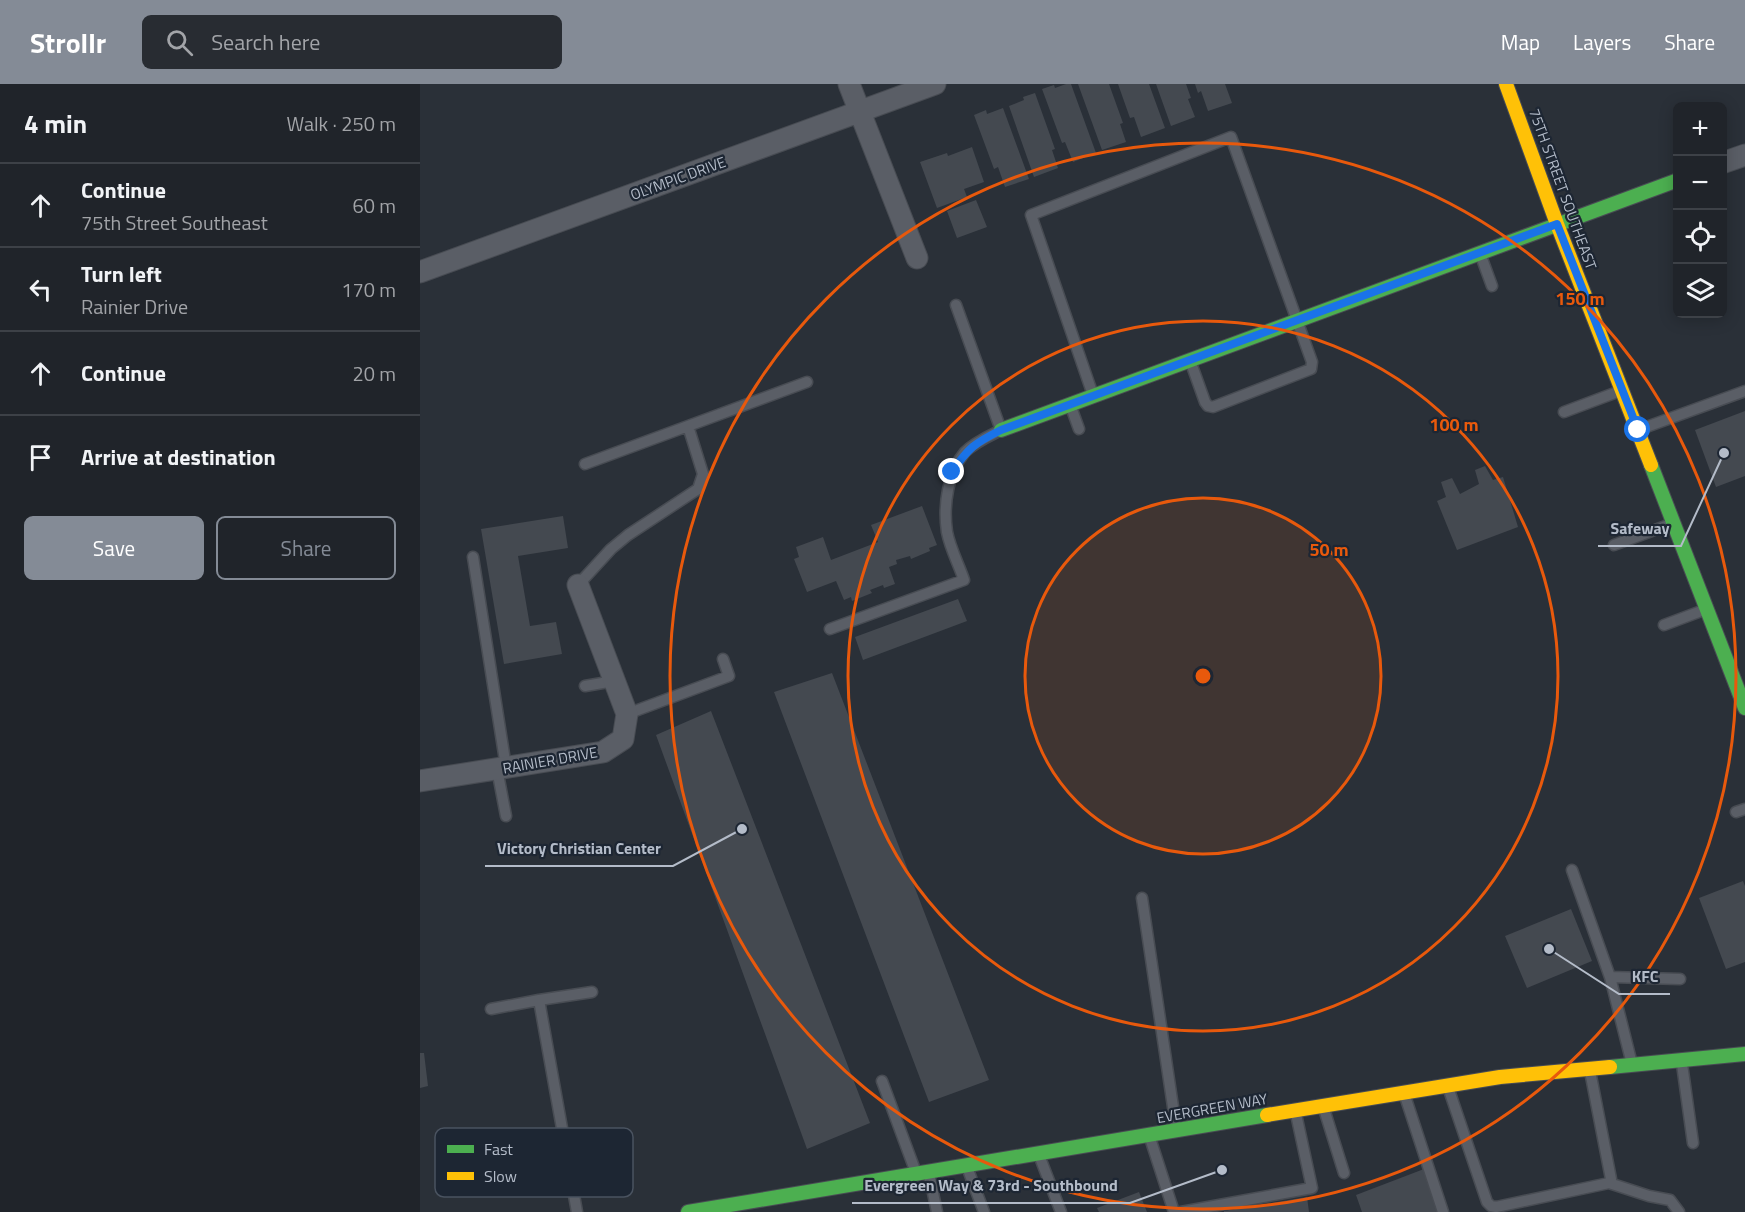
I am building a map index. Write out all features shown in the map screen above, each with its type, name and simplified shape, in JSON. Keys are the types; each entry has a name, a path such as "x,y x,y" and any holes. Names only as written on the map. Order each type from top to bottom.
{"street":[{"path":"849,84 917,258"},
{"name":"OLYMPIC DRIVE","path":"420,272 935,84"},
{"name":"75TH STREET SOUTHEAST","path":"1506,84 1557,224 1707,609 1742,689 1745,708"},
{"path":"1727,161 1745,155"},
{"path":"1001,430 1673,181"},
{"path":"578,585 627,714"},
{"name":"RAINIER DRIVE","path":"420,781 603,752 623,739 627,714"},
{"name":"EVERGREEN WAY","path":"688,1212 742,1208 966,1164 1500,1077 1745,1054"}],"lane":[{"path":"1093,395 1031,215 1231,137 1312,362 1311,369 1213,407 1208,406 1205,402 1190,360"},
{"path":"1480,252 1492,286"},
{"path":"830,629 964,580 947,531 947,497 952,472 966,452 976,443 1001,430 956,305"},
{"path":"585,464 807,382"},
{"path":"1564,412 1623,390"},
{"path":"1638,430 1745,391"},
{"path":"1070,404 1079,429"},
{"path":"578,585 611,549 628,535 698,489 704,474 688,426"},
{"path":"1614,545 1674,522"},
{"path":"473,557 506,816"},
{"path":"1664,625 1707,609"},
{"path":"627,714 729,676 723,659"},
{"path":"585,686 614,681"},
{"path":"1572,870 1610,977 1631,1063"},
{"path":"1142,898 1176,1131"},
{"path":"1610,977 1680,979"},
{"path":"490,1009 592,992"},
{"path":"539,1000 562,1128"},
{"path":"1682,1060 1693,1143"},
{"path":"1590,1068 1610,1183"},
{"path":"882,1081 937,1212"},
{"path":"1448,1087 1486,1202 1491,1206 1517,1203 1610,1183 1649,1196 1670,1200 1679,1212"},
{"path":"1404,1093 1443,1212"},
{"path":"1323,1106 1344,1173"},
{"path":"1181,1212 1312,1188 1295,1110"},
{"path":"1149,1135 1174,1212"},
{"path":"1038,1152 1061,1212"},
{"path":"966,1164 984,1212"},
{"path":"574,1197 577,1212"}],"building":[{"path":"1071,84 1096,153 1073,162 1065,142 1062,143 1042,89"},
{"path":"1078,84 1109,84 1123,123 1120,124 1126,142 1102,150"},
{"path":"1118,84 1149,84 1165,128 1141,137 1134,117 1130,118"},
{"path":"1156,84 1186,84 1191,98 1188,99 1195,117 1171,126"},
{"path":"1195,84 1225,84 1232,103 1208,111 1201,91 1198,93"},
{"path":"1035,93 1055,149 1052,150 1058,168 1034,177 1009,106"},
{"path":"1003,108 1029,179 1005,187 998,167 994,169 974,115 986,110 987,114"},
{"path":"972,147 984,182 964,189 967,197 937,208 920,162 947,153 948,156"},
{"path":"976,200 987,227 957,238 947,211"},
{"path":"1745,411 1745,476 1716,487 1695,430"},
{"path":"1485,466 1493,480 1503,477 1518,527 1457,550 1437,501 1446,497 1441,482 1452,478 1460,494 1479,484 1475,470"},
{"path":"922,506 937,545 929,548 930,551 911,559 910,556 896,560 897,564 889,567 895,584 884,588 883,585 870,590 872,593 852,601 851,597 844,600 836,581 807,592 794,559 799,557 796,547 823,537 831,560 878,542 871,525"},
{"path":"563,516 568,548 518,556 530,626 556,622 562,654 504,664 481,529"},
{"path":"958,599 967,621 863,660 855,637"},
{"path":"832,673 989,1080 929,1102 774,692"},
{"path":"711,711 870,1123 807,1149 656,735"},
{"path":"1743,881 1745,886 1745,962 1726,969 1699,898"},
{"path":"1571,909 1592,961 1527,988 1505,936"},
{"path":"420,1053 424,1053 428,1086 420,1088"},
{"path":"1424,1169 1439,1212 1362,1212 1356,1195"},
{"path":"1139,1192 1147,1212 1099,1212 1097,1208"},
{"path":"1307,1197 1309,1212 1224,1212 1224,1211"}],"traffic: fast":[{"path":"1001,430 1673,182"},
{"path":"1651,465 1745,708"},
{"path":"1610,1067 1745,1054"},
{"path":"688,1212 1267,1115"}],"traffic: slow":[{"path":"1506,84 1557,224 1651,465"},
{"path":"1267,1115 1500,1077 1610,1067"}],"place":[{"name":"Safeway","path":"1724,453"},
{"name":"Victory Christian Center","path":"742,829"},
{"name":"KFC","path":"1549,949"},
{"name":"Evergreen Way & 73rd - Southbound","path":"1222,1170"}],"route":[{"path":"952,472 966,452 976,443 1001,430 1557,224 1638,430"}]}
